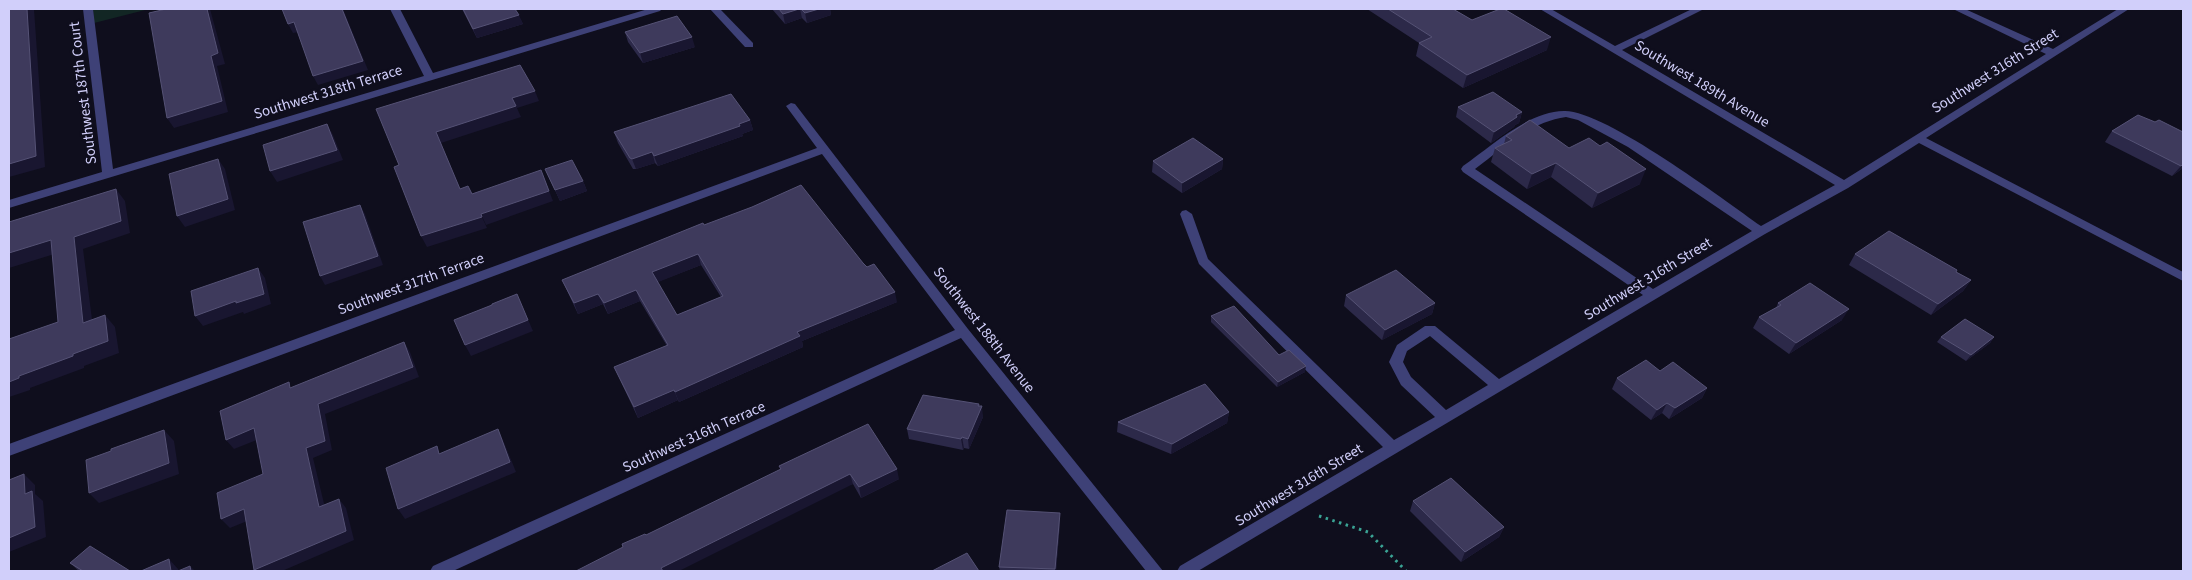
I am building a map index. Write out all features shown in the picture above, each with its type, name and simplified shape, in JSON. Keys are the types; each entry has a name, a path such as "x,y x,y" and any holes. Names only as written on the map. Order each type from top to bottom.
{"street":[{"name":"Southwest 187th Court","path":"88,9 108,174"},
{"path":"395,9 430,76"},
{"name":"Southwest 318th Terrace","path":"9,204 657,9"},
{"path":"715,9 749,45"},
{"name":"Southwest 189th Avenue","path":"1545,9 1844,185"},
{"path":"1615,50 1699,9"},
{"path":"1958,9 2052,53"},
{"name":"Southwest 316th Street","path":"1185,571 1761,231 1844,185 2124,9"},
{"name":"Southwest 188th Avenue","path":"791,106 963,332 1155,571"},
{"path":"1653,295 1467,169 1536,121 1567,113 1590,120 1626,141 1761,231"},
{"path":"1918,138 2183,277"},
{"name":"Southwest 317th Terrace","path":"9,450 824,149"},
{"path":"1186,214 1203,261 1394,448"},
{"path":"1445,418 1406,380 1396,362 1402,348 1430,330 1498,386"},
{"name":"Southwest 316th Terrace","path":"438,571 963,332"}],"path":[{"path":"1292,508 1368,532 1406,571"}],"green space":[{"path":"93,9 149,9 94,23"}],"building":[{"path":"9,9 27,9 36,156 9,164"},
{"path":"166,9 207,9 218,53 211,56 222,101 167,118 149,13"},
{"path":"282,9 342,9 363,61 313,76 294,22 288,24"},
{"path":"463,9 515,9 519,15 473,29"},
{"path":"779,9 799,9 783,14"},
{"path":"801,9 819,9 805,13"},
{"path":"1388,9 1453,9 1472,20 1504,9 1551,37 1467,75 1419,43 1432,37"},
{"path":"677,16 692,37 640,53 625,32"},
{"path":"520,65 535,91 512,98 516,106 436,132 460,189 468,186 472,194 541,170 549,191 481,214 482,217 421,236 394,167 399,165 376,109"},
{"path":"1493,92 1522,112 1494,132 1458,107"},
{"path":"731,94 750,120 739,124 740,126 654,156 652,152 630,158 614,132"},
{"path":"2138,115 2155,122 2159,120 2183,132 2183,164 2181,166 2112,131"},
{"path":"1530,120 1569,148 1589,138 1600,146 1607,142 1646,169 1598,193 1556,163 1532,174 1495,148 1512,140 1506,136"},
{"path":"327,124 337,150 270,171 263,145"},
{"path":"1193,138 1223,159 1182,183 1153,161"},
{"path":"218,159 228,199 177,216 169,174"},
{"path":"572,160 583,181 555,190 545,169"},
{"path":"801,185 863,263 867,267 874,264 895,292 797,332 800,336 675,392 674,390 634,407 614,367 668,345 636,290 604,303 598,294 574,303 562,280 703,223 704,225 752,207","holes":["698,254 723,296 677,315 652,272"]},
{"path":"116,189 121,221 74,237 83,323 105,315 108,341 19,376 19,378 9,382 9,339 58,322 51,240 9,253 9,222"},
{"path":"360,205 378,256 320,276 303,222"},
{"path":"1889,231 1971,280 1938,304 1855,254"},
{"path":"258,268 264,294 236,303 236,301 195,316 191,291"},
{"path":"1396,270 1435,303 1385,330 1346,295"},
{"path":"1810,283 1849,309 1796,343 1759,317 1781,305 1778,303"},
{"path":"517,294 528,320 465,345 454,320"},
{"path":"1234,306 1279,355 1289,350 1306,366 1278,382 1211,316"},
{"path":"1965,319 1994,337 1971,355 1941,337"},
{"path":"404,342 413,367 318,404 325,441 306,448 319,507 339,499 346,531 254,570 244,509 221,519 217,493 263,474 254,428 226,440 220,411 289,382 290,388"},
{"path":"1646,360 1660,371 1673,362 1707,388 1675,408 1667,403 1657,410 1617,378"},
{"path":"1205,384 1229,412 1172,444 1118,422"},
{"path":"923,395 982,406 968,439 907,429"},
{"path":"868,424 897,469 859,487 850,474 661,568 663,571 576,571 623,547 622,544 646,535 781,469 779,466"},
{"path":"498,429 510,462 398,509 386,468 437,446 439,454"},
{"path":"164,430 169,463 89,493 86,460"},
{"path":"24,474 25,494 32,491 35,527 9,538 9,480"},
{"path":"1451,478 1504,527 1465,552 1413,501"},
{"path":"1007,510 1060,513 1055,569 999,567"},
{"path":"90,546 130,571 83,571 70,563"},
{"path":"967,553 979,571 932,571"},
{"path":"169,559 171,571 141,571"},
{"path":"190,566 191,571 178,571"}]}
